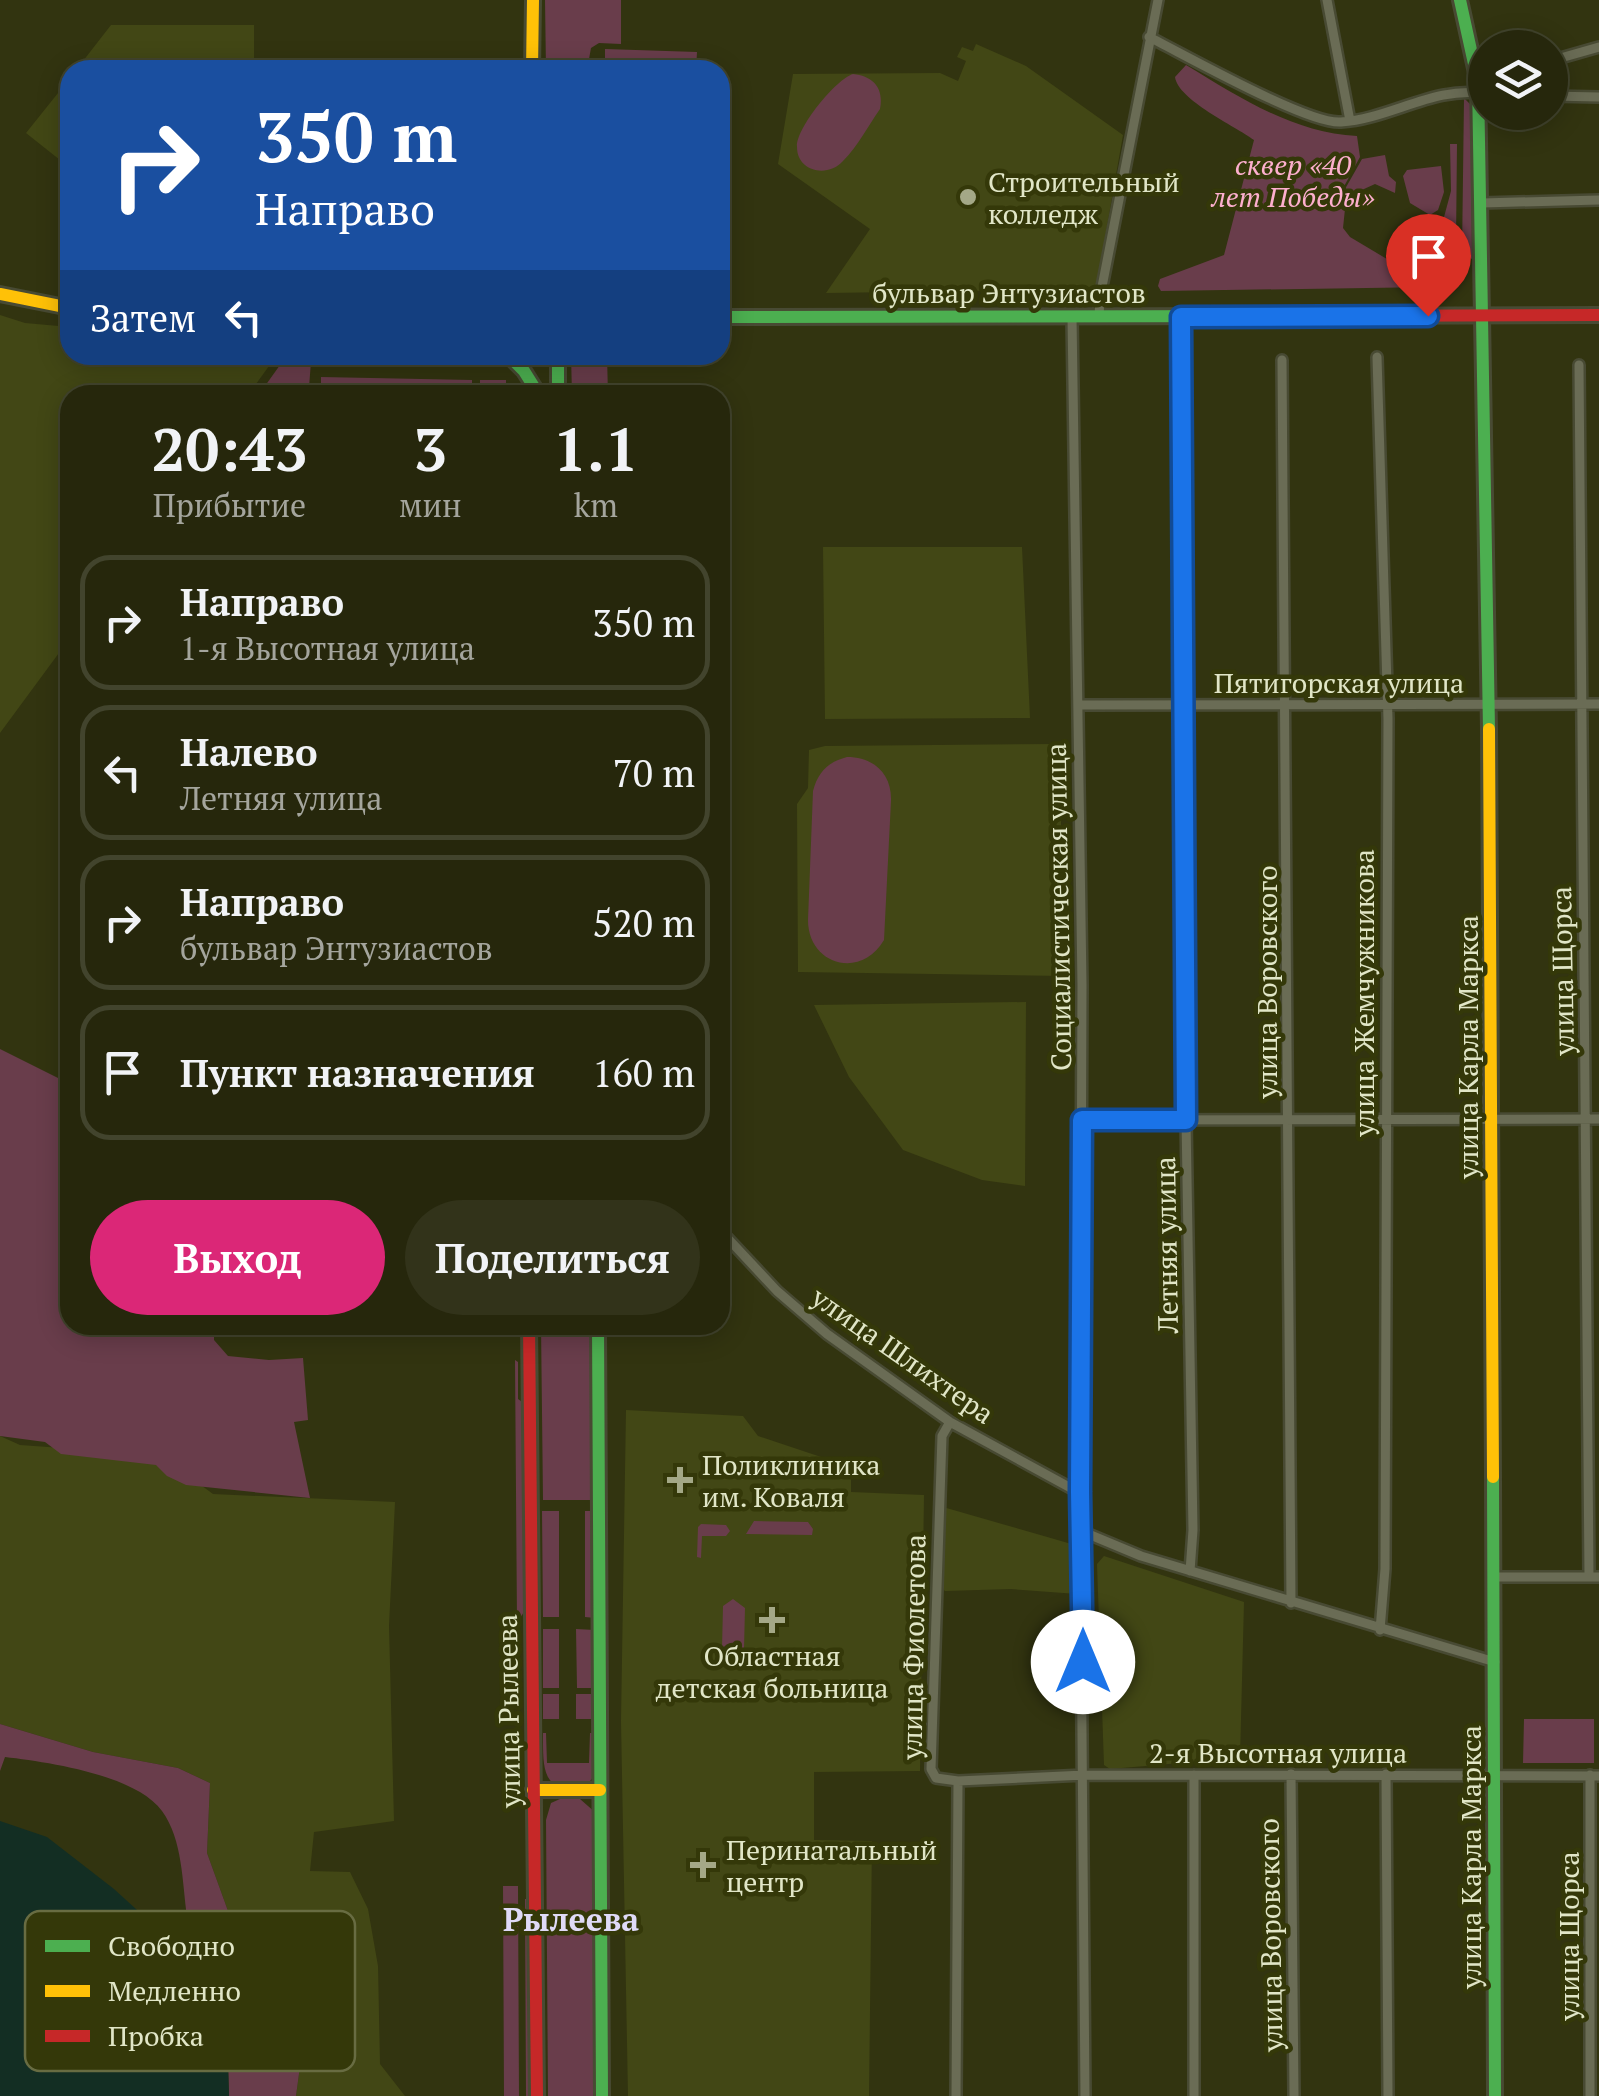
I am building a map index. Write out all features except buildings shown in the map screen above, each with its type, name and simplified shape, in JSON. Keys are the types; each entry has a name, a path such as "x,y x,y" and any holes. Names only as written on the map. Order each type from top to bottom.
{"main road":[{"path":"532,0 532,60"},
{"name":"улица Карла Маркса","path":"1460,0 1468,33"},
{"name":"улица Карла Маркса","path":"1481,130 1492,1120 1495,2096"},
{"path":"0,294 60,306"},
{"name":"бульвар Энтузиастов","path":"730,317 1599,315"},
{"name":"улица Рылеева","path":"529,1335 537,2096"},
{"path":"598,1335 602,2096"},
{"path":"533,1790 600,1790"}],"street":[{"path":"1099,317 1158,0"},
{"path":"1327,0 1350,121"},
{"path":"1150,37 1300,112 1338,123 1468,89"},
{"path":"1568,56 1599,47"},
{"path":"1568,96 1599,97"},
{"path":"1482,203 1599,200"},
{"name":"Летняя улица","path":"1181,317 1193,1530 1190,1571"},
{"name":"Социалистическая улица","path":"1072,318 1082,1120 1080,1492 1085,2096"},
{"name":"улица Жемчужникова","path":"1377,356 1388,704 1385,1569 1380,1630"},
{"name":"улица Воровского","path":"1282,360 1292,1604"},
{"name":"улица Щорса","path":"1579,365 1580,704 1594,1577"},
{"name":"Пятигорская улица","path":"1078,705 1599,704"},
{"path":"1082,1120 1599,1119"},
{"name":"улица Шлихтера","path":"730,1241 777,1291 827,1334 950,1422 1080,1492"},
{"name":"улица Фиолетова","path":"950,1422 942,1436 931,1768 936,1778 958,1782 956,2096"},
{"path":"1081,1531 1142,1556 1292,1604 1495,1662"},
{"path":"1495,1577 1594,1577"},
{"name":"улица Воровского","path":"1291,1774 1294,2096"},
{"path":"1386,1774 1388,2096"},
{"name":"2-я Высотная улица","path":"958,1782 1084,1775 1594,1776"},
{"path":"1194,1775 1194,2096"},
{"name":"улица Щорса","path":"1590,2096 1594,1776"}],"shaded area":[{"path":"111,25 254,25 254,60 84,60"},
{"name":"Строительный колледж","path":"976,44 1026,66 1123,135 1096,289 826,293 870,229 778,164 793,74 940,73 958,81 966,61 957,57 962,47 973,51"},
{"path":"60,90 60,160 26,133"},
{"path":"0,315 25,323 60,326 60,365 270,365 255,385 60,385 60,652 0,733"},
{"path":"823,547 1022,547 1030,718 825,719"},
{"path":"1060,744 1063,976 798,972 797,804 808,788 809,750 825,746"},
{"path":"1026,1002 1025,1186 982,1180 903,1150 849,1077 814,1005"},
{"path":"626,1410 743,1416 758,1436 851,1467 851,1492 924,1495 920,1771 814,1772 814,1840 872,1841 869,2096 628,2096 621,1721"},
{"path":"0,1436 20,1445 160,1455 213,1494 395,1502 389,1626 394,1821 314,1832 310,1871 350,1872 368,1909 378,1966 380,2064 405,2096 296,2096 299,2071 355,2071 355,1911 228,1911 207,1853 210,1783 178,1768 93,1752 0,1724"},
{"path":"943,1507 1075,1545 1077,1594 1011,1589 945,1591 940,1586"},
{"path":"1104,1556 1244,1602 1240,1758 1110,1769 1104,1765 1097,1564"},
{"path":"0,1821 47,1837 138,1911 25,1911 25,2071 228,2071 229,2096 0,2096"}],"green space":[{"path":"545,0 621,0 621,44 599,43 591,48 589,60 546,60"},
{"path":"605,49 697,52 697,60 605,60"},
{"name":"cквер «40 лет Победы»","path":"1186,65 1289,121 1357,136 1360,157 1335,203 1345,209 1343,228 1350,237 1412,274 1431,265 1441,272 1432,287 1161,291 1160,279 1224,255 1254,140 1186,95 1175,77"},
{"path":"853,74 876,85 880,109 843,161 829,170 814,170 798,155 798,139 828,94"},
{"path":"1464,98 1468,102 1468,130 1471,130 1472,259 1462,253"},
{"path":"1450,144 1457,144 1453,249 1442,242 1445,236 1440,232 1451,191"},
{"path":"1385,155 1389,176 1396,182 1395,193 1375,184 1353,194 1345,189 1362,159"},
{"path":"1441,166 1444,192 1438,210 1430,215 1410,203 1403,176 1407,170"},
{"path":"280,365 311,365 309,385 266,385"},
{"path":"571,365 607,365 608,385 572,385"},
{"path":"321,377 472,380 472,385 321,385"},
{"path":"480,380 506,380 506,385 480,385"},
{"path":"847,757 865,760 880,769 891,791 884,940 874,952 850,963 826,957 817,948 808,920 813,791 825,769"},
{"path":"0,1049 60,1079 60,1335 214,1335 228,1356 303,1358 308,1420 294,1422 310,1498 186,1485 167,1476 156,1465 61,1454 45,1442 0,1436"},
{"path":"541,1335 594,1335 595,1500 543,1500"},
{"path":"515,1360 518,1399 525,1404 527,1607 517,1623"},
{"path":"542,1511 559,1511 559,1617 543,1617"},
{"path":"585,1511 595,1511 595,1618 585,1617"},
{"path":"754,1521 808,1522 812,1535 746,1534"},
{"path":"701,1524 726,1525 730,1531 726,1536 702,1536 701,1558 697,1557"},
{"path":"733,1599 745,1608 744,1649 734,1657 722,1648 723,1606"},
{"path":"543,1629 559,1629 559,1688 543,1688"},
{"path":"576,1629 595,1630 595,1688 577,1688"},
{"path":"543,1694 559,1694 559,1719 543,1719"},
{"path":"576,1694 595,1694 595,1719 576,1719"},
{"path":"1524,1719 1594,1719 1594,1763 1523,1763"},
{"path":"0,1724 93,1752 178,1768 210,1783 207,1853 228,1911 186,1911 178,1848 169,1822 150,1799 133,1788 90,1772 5,1757 0,1771"},
{"path":"543,1733 547,1763 589,1763 590,1733 595,1733 596,1773 588,1784 561,1787 553,1783 543,1758"},
{"path":"580,1799 596,1813 598,2096 548,2096 546,1820 551,1803"},
{"path":"503,1886 518,1886 519,2096 504,2096"},
{"path":"525,1899 529,1899 531,2096 526,2096"},
{"path":"228,2071 299,2071 296,2096 229,2096"}],"traffic: fast":[{"path":"1460,0 1478,82 1489,729"},
{"path":"730,317 1318,316"},
{"path":"518,365 533,385"},
{"path":"558,365 558,385"},
{"path":"598,1335 602,2096"},
{"path":"1493,1477 1495,2096"}],"traffic: slow":[{"path":"532,60 533,0"},
{"path":"0,294 60,306"},
{"path":"1489,729 1493,1477"},
{"path":"533,1790 600,1790"}],"traffic: jam":[{"path":"1318,316 1599,315"},
{"path":"529,1335 537,2096"}],"place":[{"name":"Строительный колледж","path":"968,197"},
{"name":"Поликлиника им. Коваля","path":"680,1480"},
{"name":"Областная детская больница","path":"772,1620"},
{"name":"Перинатальный центр","path":"703,1865"}],"district":[{"name":"Рылеева","path":"571,1919"}],"route":[{"path":"1083,1662 1082,1120 1186,1120 1181,317 1428,316"}]}
